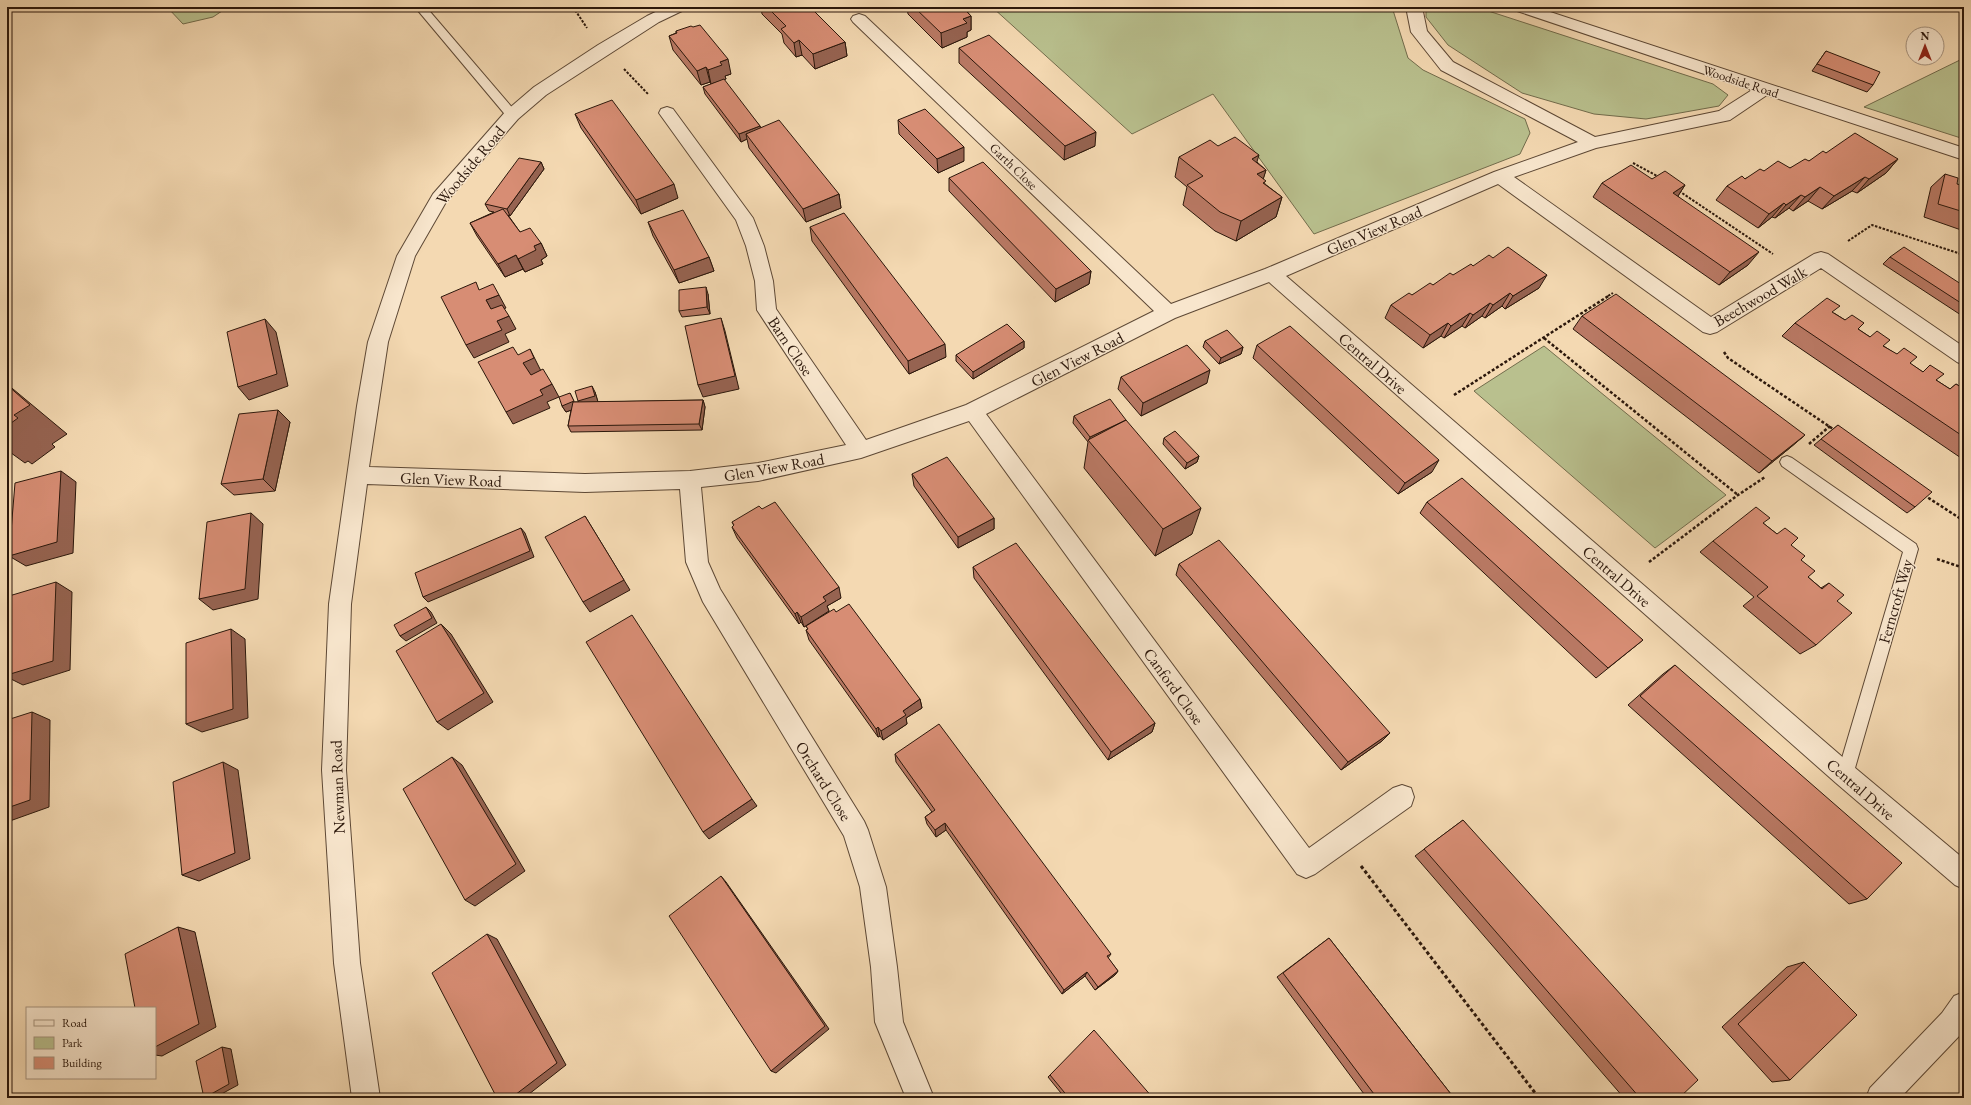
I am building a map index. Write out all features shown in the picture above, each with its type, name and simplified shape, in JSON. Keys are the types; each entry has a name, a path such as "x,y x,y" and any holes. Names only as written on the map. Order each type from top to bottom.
{"street":[{"name":"Woodside Road","path":"357,475 378,342 406,256 439,198 512,115 540,91 604,48 653,19 679,7"},
{"path":"1414,7 1419,32 1446,66 1593,143"},
{"name":"Woodside Road","path":"1518,7 1964,154"},
{"name":"Garth Close","path":"859,20 1168,313"},
{"name":"Glen View Road","path":"357,475 585,483 690,480 758,472 861,450 973,411 1168,313 1272,274 1500,176 1593,143 1724,116 1764,89"},
{"name":"Barn Close","path":"667,113 744,218 755,246 764,281 766,310 861,450"},
{"name":"Beechwood Walk","path":"1500,176 1710,327 1821,260 1964,357"},
{"name":"Central Drive","path":"1272,274 1845,775 1964,876"},
{"name":"Canford Close","path":"973,411 1306,865 1402,797"},
{"name":"Newman Road","path":"357,475 340,604 334,770 347,963 366,1098"},
{"name":"Orchard Close","path":"690,480 697,562 711,595 855,830 873,887 889,1022 920,1098"},
{"path":"1880,1098 1952,1023 1964,1006"}],"lane":[{"path":"420,7 512,115"},
{"name":"Ferncroft Way","path":"1787,462 1911,549 1845,775"}],"path":[{"path":"604,48 667,113"},
{"path":"1593,143 1660,178"},
{"path":"1679,191 1800,272"},
{"path":"1821,260 1872,225 1964,255"},
{"path":"1428,411 1639,276"},
{"path":"1710,327 1728,358 1842,435"},
{"path":"1544,338 1738,495"},
{"path":"1623,581 1738,495 1787,462 1830,426"},
{"path":"1923,494 1954,516 1964,521"},
{"path":"1342,840 1539,1098"}],"green space":[{"path":"167,7 228,7 213,17 183,24"},
{"path":"992,7 1392,7 1408,58 1423,70 1525,119 1530,133 1520,154 1314,234 1213,94 1132,134"},
{"path":"1426,7 1476,7 1713,84 1728,95 1719,106 1646,119 1594,114 1522,93 1448,45 1426,17"},
{"path":"1962,59 1964,60 1964,139 1864,107"},
{"path":"1544,346 1726,495 1655,548 1474,391"}],"building":[{"path":"767,7 810,7 845,42 813,54 799,40 794,43 781,29 786,26"},
{"path":"914,7 950,7 954,11 962,7 971,16 963,19 967,23 941,33"},
{"path":"700,25 728,59 720,62 722,65 708,70 706,67 697,71 669,36 677,33 676,31 691,26 693,27"},
{"path":"989,35 1096,132 1065,146 959,48"},
{"path":"1826,51 1880,72 1873,85 1817,64"},
{"path":"724,79 760,126 739,134 703,87"},
{"path":"612,100 674,184 636,200 575,114"},
{"path":"925,109 964,147 937,159 898,120"},
{"path":"779,120 839,194 803,209 746,134"},
{"path":"1855,133 1898,159 1869,179 1865,177 1834,196 1820,187 1805,197 1801,195 1786,205 1784,203 1769,214 1727,186 1742,176 1745,179 1760,169 1764,171 1778,161 1790,168 1805,159 1809,161 1823,151 1826,153"},
{"path":"1235,137 1259,155 1252,159 1266,170 1257,174 1266,181 1263,183 1282,197 1241,221 1220,212 1187,185 1203,176 1179,157 1210,140 1218,146"},
{"path":"519,158 541,162 507,209 485,204"},
{"path":"983,162 1091,271 1056,289 949,178"},
{"path":"1631,165 1652,179 1665,171 1685,185 1673,193 1759,252 1730,272 1602,183"},
{"path":"1945,174 1958,178 1957,184 1964,186 1964,212 1938,204"},
{"path":"503,209 520,232 530,228 541,243 534,246 536,250 518,259 516,255 498,264 470,223"},
{"path":"683,210 709,257 674,270 648,222"},
{"path":"844,213 945,344 908,361 810,227"},
{"path":"1508,247 1547,275 1513,296 1510,293 1493,305 1490,303 1473,315 1470,313 1451,326 1448,323 1430,335 1391,305 1409,293 1412,295 1430,283 1433,285 1450,273 1453,275 1471,264 1473,266 1489,255 1493,258"},
{"path":"1904,247 1964,286 1964,305 1890,257"},
{"path":"476,282 479,290 493,284 499,295 486,300 491,309 502,305 509,316 497,321 502,330 466,345 441,297"},
{"path":"706,287 707,307 679,311 679,290"},
{"path":"1616,294 1805,435 1772,461 1582,316"},
{"path":"1827,298 1840,306 1832,312 1845,320 1852,315 1864,323 1858,329 1870,337 1877,331 1890,340 1883,346 1897,354 1904,348 1917,357 1910,363 1923,372 1930,365 1944,374 1936,380 1950,389 1956,384 1964,389 1964,437 1795,323"},
{"path":"721,318 735,376 698,385 685,326"},
{"path":"265,319 277,374 238,387 227,332"},
{"path":"1007,324 1024,341 973,372 956,355"},
{"path":"1290,326 1439,460 1405,483 1257,345"},
{"path":"1227,330 1243,347 1221,358 1205,341"},
{"path":"1187,345 1210,370 1143,403 1121,377"},
{"path":"513,347 518,355 530,349 534,358 523,363 531,375 543,369 552,384 540,390 543,395 506,412 478,362"},
{"path":"7,385 30,405 14,415 18,418 7,426"},
{"path":"592,386 595,396 578,401 575,391"},
{"path":"570,393 574,401 562,406 559,397"},
{"path":"1110,399 1126,420 1090,437 1074,416"},
{"path":"703,400 699,424 568,426 573,402"},
{"path":"278,410 263,479 221,484 239,414"},
{"path":"1126,420 1201,508 1163,529 1088,440"},
{"path":"1838,425 1932,492 1915,507 1821,439"},
{"path":"1175,431 1199,456 1187,463 1164,438"},
{"path":"947,457 994,518 958,537 912,474"},
{"path":"61,471 57,542 9,556 15,483"},
{"path":"1462,478 1643,640 1608,668 1427,502"},
{"path":"775,502 839,587 823,597 826,601 801,617 797,612 795,614 732,527 734,525 732,522 759,506 762,509"},
{"path":"1756,507 1770,518 1763,523 1777,534 1785,528 1798,538 1791,545 1805,556 1801,560 1815,571 1808,577 1822,589 1829,583 1844,595 1837,601 1852,613 1816,645 1757,596 1768,587 1713,541"},
{"path":"251,513 245,589 199,599 207,522"},
{"path":"585,516 624,580 583,602 545,537"},
{"path":"521,528 530,551 423,597 415,573"},
{"path":"1219,540 1390,733 1348,762 1179,564"},
{"path":"1016,543 1155,723 1111,752 973,567"},
{"path":"56,582 53,661 7,675 9,596"},
{"path":"849,604 920,699 903,711 906,715 881,731 878,727 876,729 806,630 808,629 806,626 834,609 836,612"},
{"path":"426,607 432,618 400,636 394,625"},
{"path":"632,615 752,799 703,832 586,642"},
{"path":"441,624 484,693 437,722 396,651"},
{"path":"231,629 233,709 186,724 186,643"},
{"path":"1675,665 1902,863 1867,899 1640,696"},
{"path":"32,712 30,800 7,808 7,720"},
{"path":"939,724 1111,954 1107,956 1118,971 1098,987 1087,972 1064,990 945,823 935,830 925,817 935,810 895,754"},
{"path":"452,757 516,864 465,900 403,789"},
{"path":"223,762 235,853 182,875 173,782"},
{"path":"1463,820 1698,1080 1679,1098 1640,1098 1424,849"},
{"path":"721,876 825,1026 771,1071 669,916"},
{"path":"178,927 199,1024 156,1046 156,1007 135,1007 125,954"},
{"path":"487,934 557,1063 511,1098 497,1098 432,973"},
{"path":"1329,938 1454,1098 1377,1098 1283,973"},
{"path":"1804,962 1857,1015 1790,1080 1738,1024"},
{"path":"1094,1030 1153,1098 1069,1098 1050,1075"},
{"path":"222,1047 229,1084 204,1098 196,1061"},
{"path":"804,1094 807,1098 800,1098"}]}
